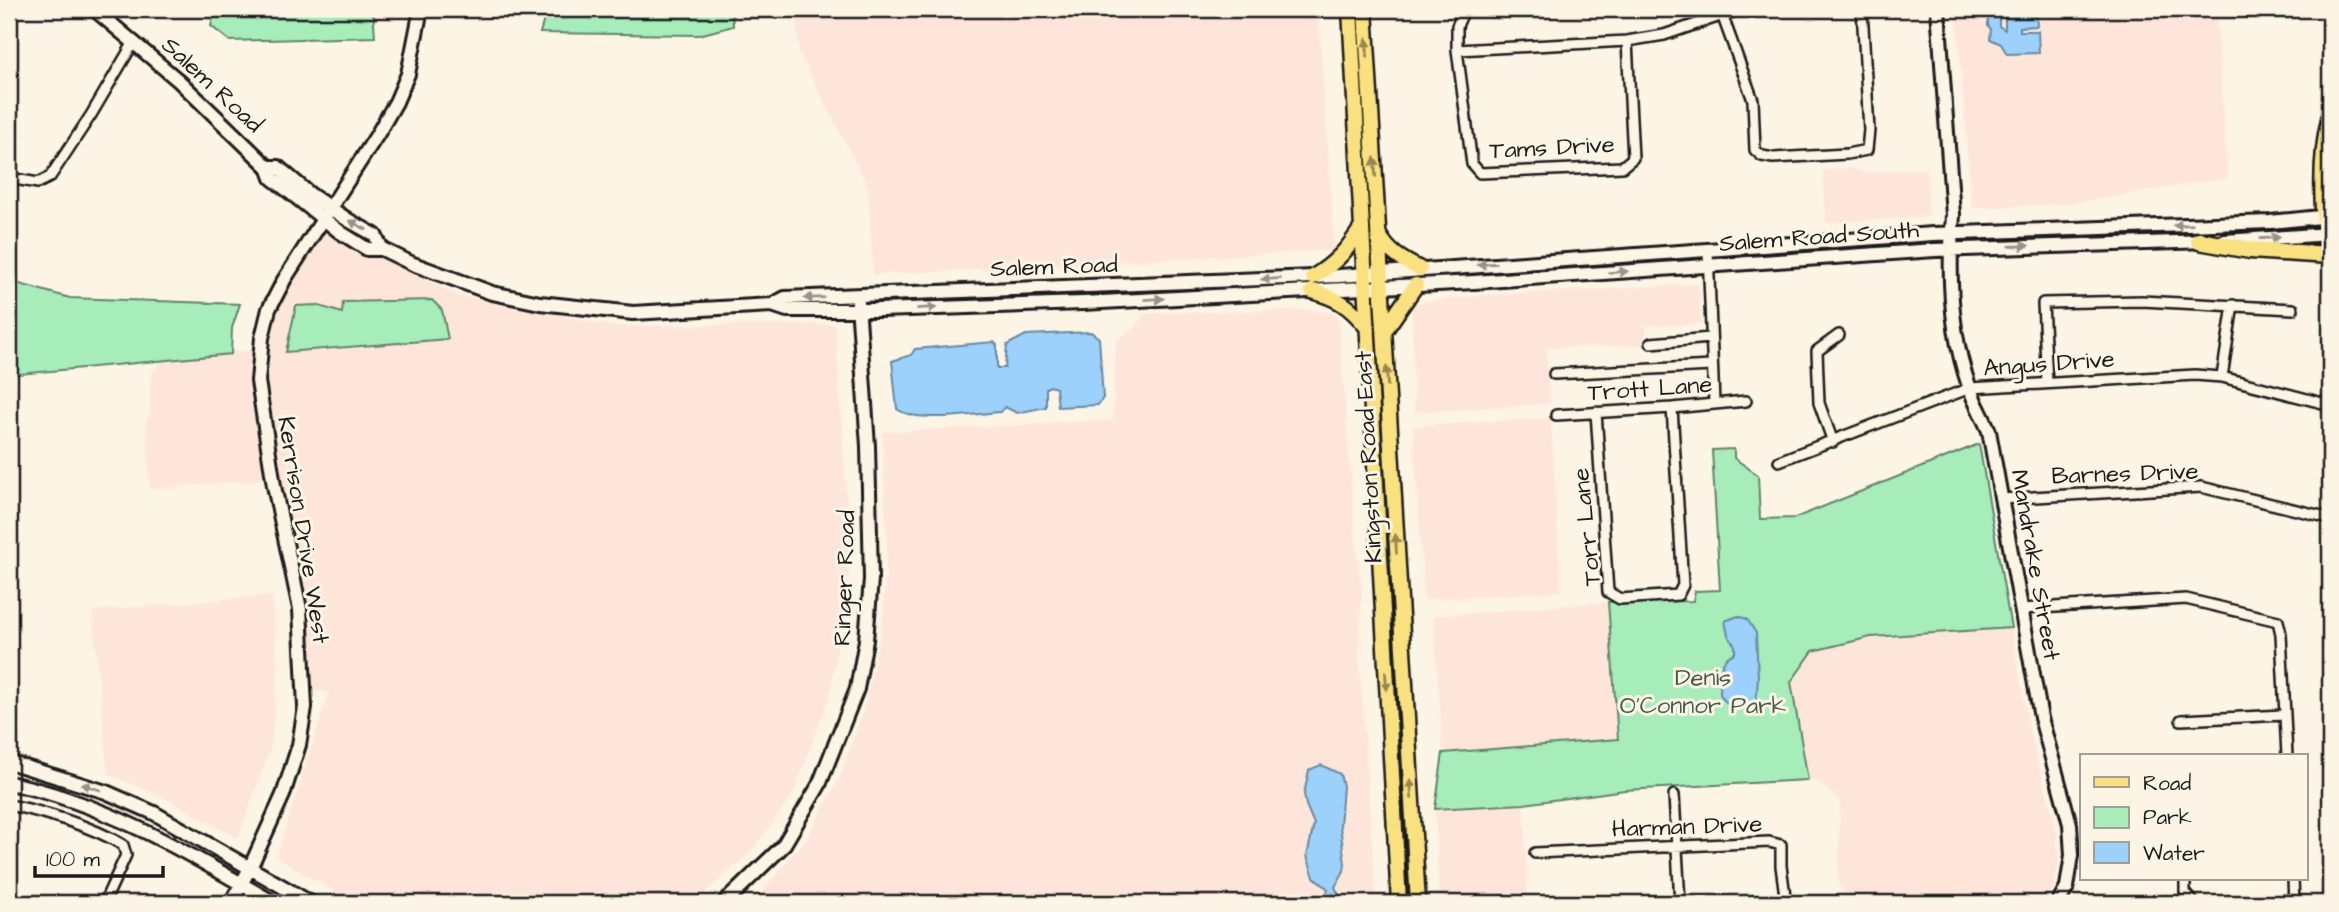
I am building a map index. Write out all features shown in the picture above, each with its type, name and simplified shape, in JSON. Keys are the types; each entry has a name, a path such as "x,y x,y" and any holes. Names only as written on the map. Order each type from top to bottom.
{"highway":[{"path":"2328,234 2322,179 2325,138 2330,119"},
{"path":"2199,241 2250,250 2330,256"}],"main road":[{"name":"Salem Road","path":"94,9 180,81 268,167 278,167 326,212 375,234 382,248 458,282 492,293 540,303 633,313 772,305 787,310 858,310 1083,303 1313,284 1339,276"},
{"name":"Kerrison Drive West","path":"231,903 250,868 293,766 305,707 300,609 272,475 258,381 260,352 269,309 284,280 396,102 408,74 421,9"},
{"name":"Kingston Road East","path":"1350,9 1399,903"},
{"name":"Kingston Road East","path":"1365,9 1418,903"},
{"name":"Mandrake Street","path":"1938,9 1953,215 1950,249 1954,327 1970,388 1989,431 2041,718 2071,834 2072,855 2067,887 2058,903"},
{"name":"Salem Road South","path":"1382,280 1420,269 1951,233 2270,222 2327,216"},
{"path":"1362,227 1346,252 1313,284 1353,310 1366,326"},
{"name":"Salem Road South","path":"1313,284 1382,280 1416,285 1950,249 2328,234"},
{"path":"1379,235 1386,248 1420,269"},
{"name":"Salem Road South","path":"1339,276 1363,281"},
{"name":"Salem Road","path":"772,305 785,298 1313,284"},
{"path":"1385,330 1416,285"},
{"name":"Ringer Road","path":"724,903 783,846 819,785 857,689 866,640 871,579 868,446 858,296"},
{"path":"9,762 106,792 154,813 311,903"},
{"path":"9,783 26,786 121,819 150,832 274,903"}],"street":[{"path":"1457,50 1627,41 1664,35 1721,12 1741,9"},
{"path":"1721,12 1753,100 1755,150 1762,156 1773,158 1847,154 1867,150 1870,130 1862,9"},
{"name":"Tams Drive","path":"1464,10 1457,26 1457,50 1472,164 1480,173 1622,167 1633,158 1627,41"},
{"path":"9,178 38,183 50,177 134,42"},
{"path":"1708,251 1714,404"},
{"path":"2047,383 2043,303 2142,301 2292,309"},
{"path":"2222,377 2233,305"},
{"path":"1833,442 1819,403 1817,352 1839,335"},
{"path":"1651,342 1711,338"},
{"path":"1554,374 1712,366"},
{"name":"Angus Drive","path":"1779,461 1970,388 2194,374 2222,377 2330,405"},
{"name":"Trott Lane","path":"1556,415 1746,401"},
{"name":"Torr Lane","path":"1596,412 1608,592 1620,599 1678,595 1683,585 1672,408"},
{"name":"Barnes Drive","path":"2001,499 2201,487 2330,518"},
{"path":"2022,609 2186,599 2278,621 2281,634 2287,754"},
{"path":"2181,720 2284,715"},
{"path":"1674,795 1679,903"},
{"path":"9,804 110,836 123,845 126,855 104,903"},
{"name":"Harman Drive","path":"1535,853 1769,842 1781,845 1786,903"},
{"path":"2185,880 2185,892 2194,903"},
{"path":"2243,903 2294,902 2293,880"}],"shaded area":[{"path":"796,9 1318,9 1335,250 873,275 868,187 799,53"},
{"path":"1956,9 2216,9 2228,178 2069,204 1972,208"},
{"path":"1849,168 1865,173 1927,168 1929,217 1826,223 1823,170"},
{"path":"326,230 458,295 614,326 835,324 851,560 830,695 793,795 752,851 694,903 354,903 276,857 329,692 311,691 311,658 264,377 267,340 277,307"},
{"path":"1699,284 1701,324 1646,326 1646,345 1546,348 1550,404 1414,412 1412,303 1485,295"},
{"path":"1310,310 1338,313 1357,555 1362,587 1359,651 1376,903 751,903 806,839 841,775 866,700 883,619 887,545 882,432 1113,420 1116,340 1135,328 1145,313"},
{"path":"251,350 252,394 269,479 150,489 146,422 151,411 151,374 166,356"},
{"path":"1551,418 1561,591 1424,600 1413,426"},
{"path":"272,595 278,672 271,747 238,839 161,796 108,774 92,611"},
{"path":"1608,602 1618,740 1443,753 1433,616"},
{"path":"2011,628 2030,732 2057,832 2059,864 2053,889 2040,903 1852,903 1838,884 1840,801 1819,782 1808,780 1791,682 1813,651 1871,637"},
{"path":"1524,804 1528,903 1439,903 1435,809"}],"green space":[{"path":"373,9 375,37 230,41 211,26 215,10"},
{"path":"536,9 732,9 733,26 699,35 540,33 544,19"},
{"path":"9,281 70,298 240,304 232,328 231,354 9,375"},
{"path":"432,300 442,310 448,339 286,352 296,306 316,305 342,313 343,302"},
{"name":"Denis O'Connor Park","path":"1979,444 2011,628 1871,637 1813,651 1791,682 1808,780 1625,790 1524,804 1435,809 1443,753 1618,739 1608,602 1693,601 1695,591 1720,590 1712,450 1734,449 1734,458 1758,475 1760,519 1795,518"}],"water":[{"path":"2036,13 2037,26 2020,27 2020,31 2038,31 2039,53 2007,54 2001,44 1990,39 1988,16 1999,15 1999,26 2005,30 2005,15"},
{"path":"1091,332 1099,338 1103,398 1098,405 1058,407 1056,388 1050,386 1046,388 1046,407 1017,413 1005,407 1000,412 932,417 906,414 897,409 892,361 911,355 915,349 994,342 997,345 997,368 1005,368 1007,345 1026,335"},
{"path":"1738,616 1747,619 1756,633 1756,706 1744,709 1731,707 1720,694 1723,664 1735,653 1725,621"},
{"path":"1321,765 1340,774 1343,786 1340,826 1345,864 1335,887 1340,897 1333,894 1328,900 1325,898 1328,889 1314,877 1307,856 1314,824 1304,794 1309,770"}]}
